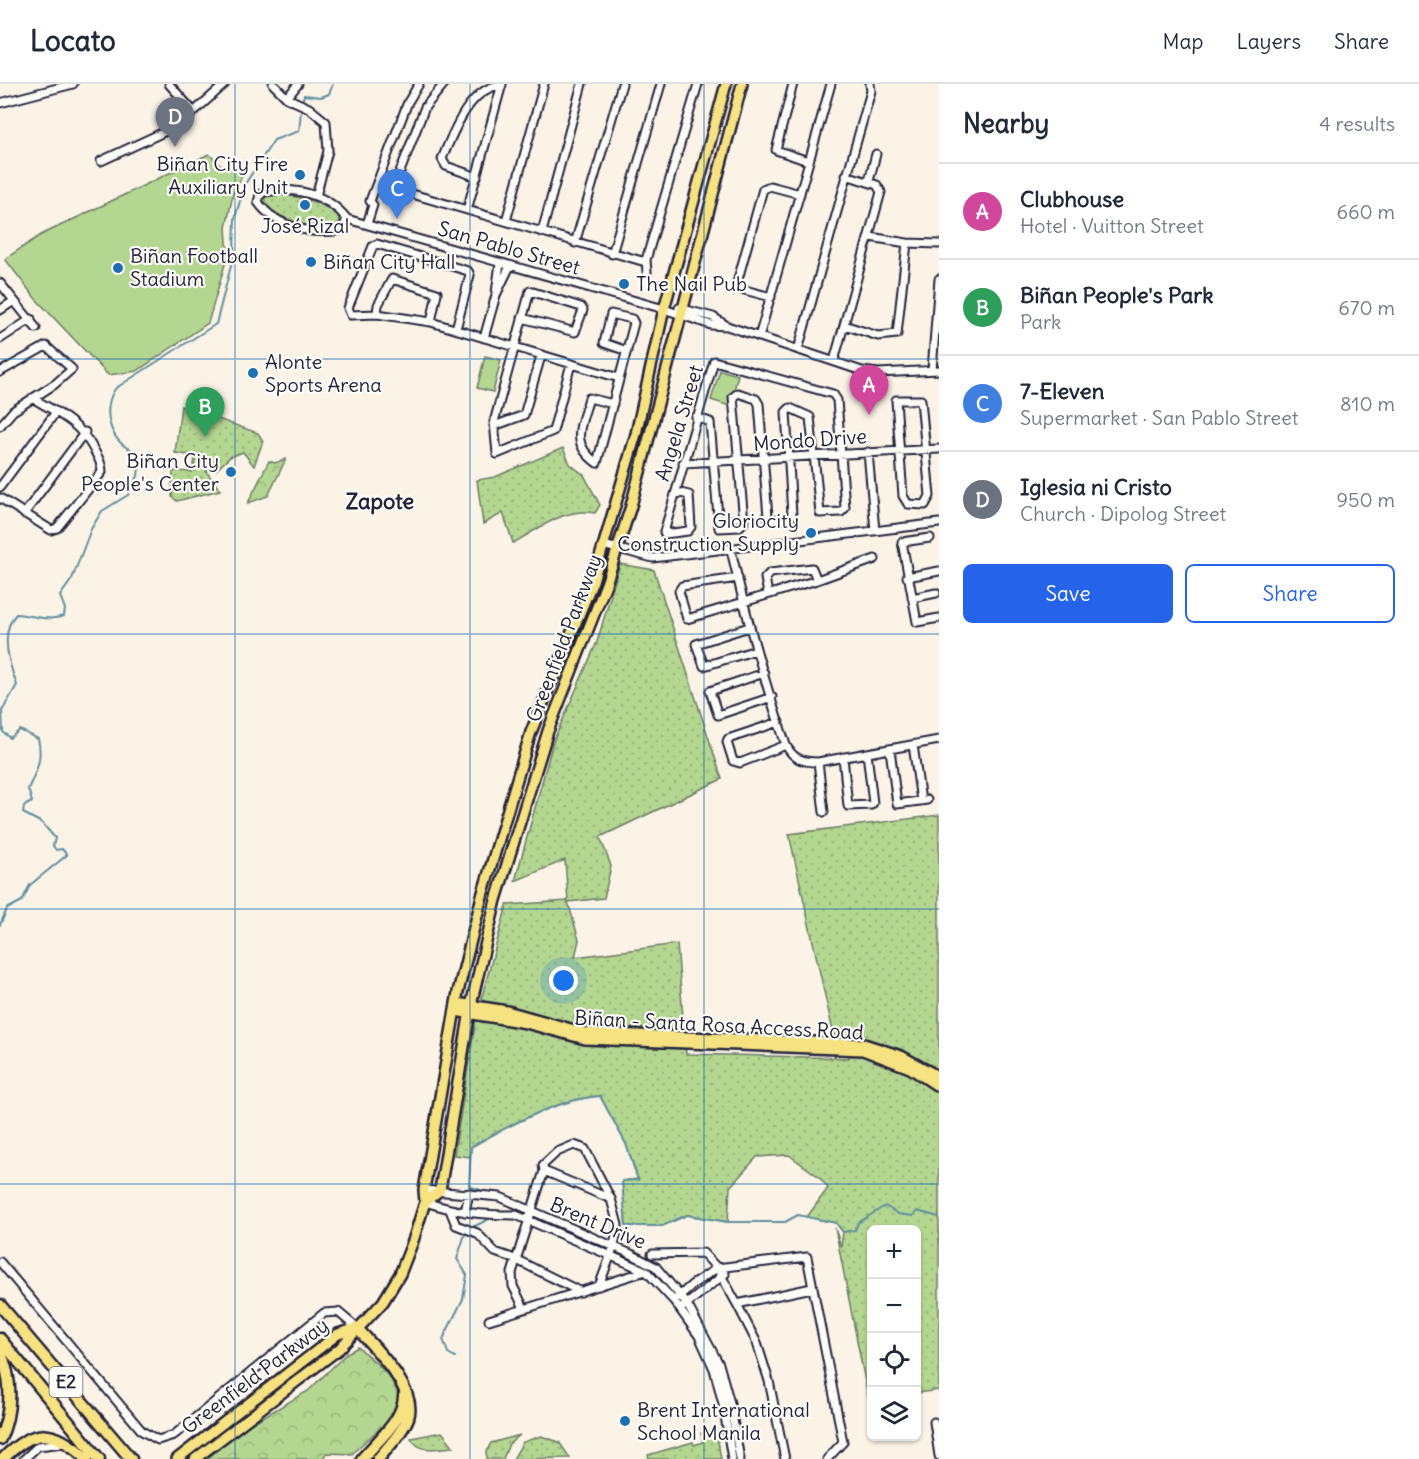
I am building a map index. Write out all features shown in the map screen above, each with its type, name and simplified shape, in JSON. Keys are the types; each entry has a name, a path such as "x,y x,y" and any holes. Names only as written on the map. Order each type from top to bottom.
{"highway":[{"name":"E2","path":"0,1305 131,1459"},
{"path":"357,1328 403,1387 408,1402 408,1418 378,1459"},
{"name":"E2","path":"0,1340 99,1459"},
{"path":"0,1352 9,1390 7,1419 0,1439"},
{"path":"362,1459 400,1411 404,1402 403,1387"},
{"path":"3,1459 28,1437 38,1434 67,1443 87,1459"}],"main road":[{"name":"Greenfield Parkway","path":"195,1459 339,1349 383,1302 394,1284 413,1241 425,1202 424,1190 455,1007 482,896 531,732 593,581 636,434 664,309 726,84"},
{"name":"Greenfield Parkway","path":"440,1190 470,1009 496,900 537,766 617,549 649,443 680,311 742,84"},
{"path":"569,640 582,645"},
{"name":"Biñan - Santa Rosa Access Road","path":"455,1007 528,1016 585,1032 863,1047 908,1060 939,1077"},
{"name":"Biñan - Santa Rosa Access Road","path":"863,1047 900,1063 939,1087"},
{"path":"432,1139 451,1129"},
{"path":"425,1202 440,1190"},
{"name":"Greenfield Parkway","path":"177,1459 338,1334 357,1328"}],"street":[{"path":"0,103 73,84"},
{"path":"169,84 194,112"},
{"path":"273,84 290,100 309,108 326,122 329,140 316,196 291,190 260,195 258,202 272,217 291,226 327,233 342,230 347,219"},
{"path":"290,100 298,84"},
{"path":"444,84 425,107 396,182 402,191 612,254 645,260"},
{"path":"466,210 477,177 502,84 492,86 471,104 455,126 442,159 446,166 477,177"},
{"path":"506,221 544,84"},
{"path":"542,232 582,84"},
{"path":"576,243 622,84"},
{"path":"612,254 660,84"},
{"path":"647,272 645,260 698,84"},
{"path":"793,84 776,150 808,161"},
{"path":"759,337 831,84"},
{"path":"798,350 871,91 870,84"},
{"path":"101,161 179,125 222,85"},
{"path":"367,224 373,205 370,201 416,85"},
{"path":"868,181 876,154"},
{"path":"834,361 881,192 877,185 846,175"},
{"path":"771,297 741,289 737,283 760,200 765,187 800,194"},
{"name":"San Pablo Street","path":"316,196 340,210 347,219 664,309 680,311 711,325 727,326 834,361 878,373 935,370"},
{"path":"870,237 907,243 939,244"},
{"path":"844,325 878,336 897,334 907,243"},
{"path":"456,329 470,275 468,271 377,244 373,246 348,308 351,315 355,317 377,314 431,322 619,378"},
{"path":"484,338 496,295 500,263"},
{"path":"496,295 510,266"},
{"path":"377,314 378,305 392,279 437,293 431,322"},
{"path":"935,370 939,279"},
{"path":"0,283 36,328"},
{"path":"522,318 575,332 583,310 581,307 530,291 513,347 494,426 497,454 553,431 571,364"},
{"path":"0,310 14,301"},
{"path":"613,404 589,398 578,435 583,453 597,463 613,404 619,378 627,351 633,321 611,314 604,343 627,351"},
{"path":"0,339 31,319"},
{"path":"0,372 46,346 72,369 55,384 13,411 0,426"},
{"path":"494,426 524,415 541,356"},
{"name":"Angela Street","path":"676,492 689,495 691,527 688,531 664,532 714,362 834,394 837,400 841,454"},
{"path":"696,417 710,422 718,525 722,529 739,527 744,522 733,397 738,393 758,401 768,518 773,521 789,519 792,515 786,412 790,408 810,415 819,511 823,514 841,512 845,508 841,454"},
{"path":"0,498 46,529 57,528 102,472 102,465 85,432 32,398"},
{"path":"896,400 921,400 930,496 925,505 908,504 905,501 897,451 896,400"},
{"path":"0,487 56,412"},
{"path":"24,514 85,432"},
{"name":"Mondo Drive","path":"683,463 939,449"},
{"path":"868,452 875,531"},
{"path":"603,545 653,558 939,523"},
{"path":"930,538 902,542 917,622 939,618"},
{"path":"731,550 749,627 791,755 799,760 818,762 939,742"},
{"path":"738,578 682,586 679,591 687,619 817,580 875,559"},
{"path":"768,594 765,578 770,573 812,568 817,580"},
{"path":"907,577 939,571"},
{"path":"912,598 936,593"},
{"path":"749,627 696,644 704,666 756,650"},
{"path":"764,673 710,691 718,715 772,697"},
{"path":"779,722 728,739 727,742 733,761 736,763 786,745"},
{"path":"890,749 897,804 924,800 913,745"},
{"path":"843,757 848,806 871,805 873,803 867,753"},
{"path":"818,762 824,812"},
{"path":"524,1308 513,1286 514,1259 532,1212 544,1171 543,1165 548,1158 574,1145 585,1149 611,1199 619,1231 599,1286"},
{"path":"544,1171 611,1199"},
{"name":"Brent Drive","path":"424,1190 500,1197 651,1263 681,1295 719,1364 740,1459"},
{"path":"465,1212 469,1193"},
{"name":"Brent Drive","path":"425,1202 450,1210 498,1217 516,1215 646,1271 680,1308 699,1336 727,1403 732,1459"},
{"path":"450,1210 459,1227 477,1233 495,1252 581,1292"},
{"path":"652,1254 704,1252 723,1277 757,1343 769,1381 785,1459"},
{"path":"674,1301 693,1284 717,1268 807,1257 843,1442 827,1459"},
{"path":"0,1262 142,1431 158,1440 174,1435 324,1313 338,1312 357,1328"},
{"path":"680,1308 723,1277 729,1267"},
{"path":"489,1320 646,1271"},
{"path":"737,1304 812,1288"},
{"path":"934,1422 939,1456"},
{"path":"24,1459 38,1446 67,1443"}],"green space":[{"name":"Biñan Football Stadium","path":"209,154 223,168 245,170 233,194 226,228 228,254 208,323 137,371 108,375 35,298 5,259 41,235"},
{"path":"270,195 297,197 321,205 337,214 340,222 333,227 314,228 291,221 266,206 265,197"},
{"path":"485,356 501,360 493,392 477,388"},
{"path":"720,370 738,375 730,406 711,400"},
{"path":"181,406 258,433 263,441 254,466 243,452 230,457 216,470 206,471 220,490 177,501 172,497 173,471 192,472 196,456 175,453"},
{"path":"563,448 570,464 584,475 600,505 595,513 573,513 562,516 513,543 503,513 483,524 477,480 495,477"},
{"path":"286,459 268,496 248,503 269,461 275,463"},
{"path":"620,564 654,570 722,779 600,837 611,866 604,898 568,902 579,940 575,957 677,944 686,1054 849,1058 850,1036 834,1036 789,834 939,815 939,1390 921,1392 921,1225 867,1225 867,1392 835,1228 841,1247 843,1232 836,1223 807,1217 828,1188 819,1177 789,1155 757,1157 730,1187 728,1222 687,1215 662,1226 626,1226 622,1181 638,1179 626,1144 600,1096 567,1102 517,1122 471,1147 470,1157 454,1155 476,1018 507,905 568,901 565,860 515,881 553,742 597,642"},
{"path":"358,1347 382,1368 395,1386 398,1395 393,1415 352,1454 327,1453 322,1459 207,1459 242,1429 308,1391 347,1353"},
{"path":"716,1430 721,1459 649,1459 648,1455 693,1442 694,1445 703,1442 701,1433"},
{"path":"442,1432 454,1447 424,1448 411,1438"},
{"path":"520,1435 509,1444 503,1459 487,1459 486,1452 491,1443"},
{"path":"541,1436 559,1442 570,1458 513,1459 523,1442"}],"waterway":[{"path":"0,925 7,909 22,901 30,885 67,855 62,849 56,850 53,846 55,838 42,823 23,813 24,806 32,802 28,789 39,759 38,739 20,730 10,738 3,732 2,711 17,685 7,647 11,621 16,614 46,618 64,616 65,609 60,596 72,579 91,529 102,511 128,495 138,476 140,459 135,451 119,441 110,425 108,415 111,396 116,388 216,324 234,254 235,218 245,184 274,140 299,131 304,95 321,97 329,94 333,84"},
{"path":"489,1193 469,1186 471,1147 517,1122 550,1108 567,1102 600,1096 626,1144 638,1180 622,1181 626,1226 662,1226 687,1215 728,1222 785,1222 798,1215 836,1223 843,1232 855,1230 858,1223 885,1206 898,1214 913,1216 917,1211 939,1217"},
{"path":"473,1227 489,1219"},
{"path":"455,1357 448,1353 443,1339 463,1299 467,1275 457,1259 465,1234"}],"place":[{"name":"Iglesia ni Cristo","path":"175,147"},
{"name":"Biñan City Fire Auxiliary Unit","path":"300,175"},
{"name":"José Rizal","path":"305,205"},
{"name":"7-Eleven","path":"397,219"},
{"name":"Biñan City Hall","path":"311,262"},
{"name":"Biñan Football Stadium","path":"118,268"},
{"name":"The Nail Pub","path":"624,284"},
{"name":"Alonte Sports Arena","path":"253,373"},
{"name":"Clubhouse","path":"869,415"},
{"name":"Biñan People's Park","path":"205,437"},
{"name":"Biñan City People's Center","path":"231,472"},
{"name":"Gloriocity Construction Supply","path":"811,533"},
{"name":"Brent International School Manila","path":"625,1421"}],"district":[{"name":"Zapote","path":"380,501"}]}
